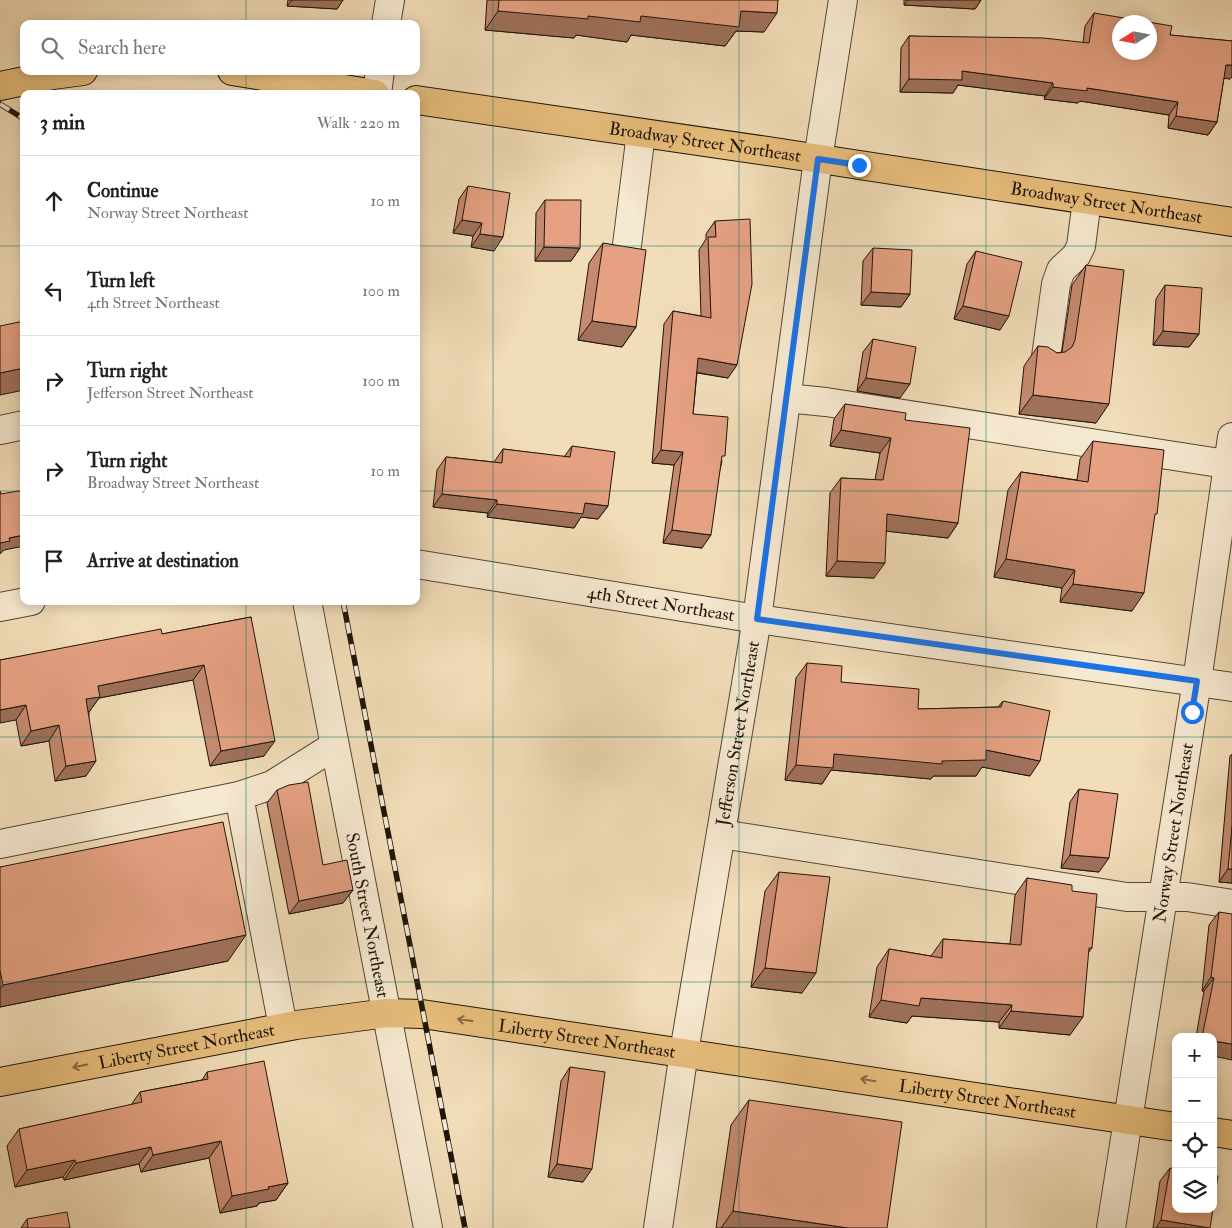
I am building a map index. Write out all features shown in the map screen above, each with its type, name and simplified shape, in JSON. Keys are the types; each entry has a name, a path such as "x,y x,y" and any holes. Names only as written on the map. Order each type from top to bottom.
{"main road":[{"path":"0,86 53,75"},
{"path":"257,75 351,90"},
{"name":"Broadway Street Northeast","path":"420,101 641,132 1232,222"},
{"name":"Liberty Street Northeast","path":"0,1082 283,1027 387,1013 422,1014 1172,1125"},
{"path":"1217,1133 1232,1135"}],"street":[{"path":"387,20 390,0"},
{"name":"Jefferson Street Northeast","path":"658,1228 684,1052 757,619 818,159 843,0"},
{"path":"377,90 379,75"},
{"path":"626,253 641,132"},
{"path":"1046,357 1056,284 1061,270 1076,256 1081,246 1087,200"},
{"path":"786,398 826,402 1230,465"},
{"path":"0,430 20,426"},
{"name":"Norway Street Northeast","path":"1111,1228 1197,681 1230,465 1232,437"},
{"name":"4th Street Northeast","path":"420,565 757,619 1232,687"},
{"path":"0,608 20,603"},
{"name":"South Street Northeast","path":"308,605 387,1013 420,1226"},
{"path":"0,844 239,796 272,785 334,746"},
{"path":"239,796 283,1027"},
{"path":"721,834 1126,897 1187,897 1232,904"}],"building":[{"path":"499,0 778,0 777,13 741,11 739,27 641,16 640,22 588,16 588,19 498,11"},
{"path":"1094,13 1112,16 1112,60 1157,60 1157,23 1172,26 1170,35 1232,41 1232,65 1226,65 1217,122 1176,116 1178,102 1087,88 1087,91 1053,87 1053,83 962,71 962,80 909,79 909,36 1043,38 1089,43"},
{"path":"468,186 510,193 503,237 480,234 482,223 462,220"},
{"path":"545,200 581,200 580,248 544,247"},
{"path":"750,219 752,284 737,365 698,358 693,414 728,417 725,456 722,456 711,535 672,530 683,452 661,450 673,311 711,318 708,237 716,237 715,221"},
{"path":"603,243 646,250 636,327 592,321"},
{"path":"873,248 912,250 910,294 871,292"},
{"path":"976,251 1022,262 1009,316 963,306"},
{"path":"1086,265 1124,270 1109,404 1033,395 1038,346 1048,347 1057,353 1065,352 1072,347 1075,340"},
{"path":"1165,285 1202,288 1199,334 1163,331"},
{"path":"20,322 20,369 0,373 0,326"},
{"path":"873,339 916,347 910,384 866,378"},
{"path":"845,404 906,413 905,420 970,428 958,523 887,514 885,563 837,561 841,478 883,480 891,438 841,430"},
{"path":"1093,441 1164,450 1157,514 1155,514 1144,593 1073,584 1075,570 1006,559 1021,472 1088,482"},
{"path":"572,446 615,452 608,506 585,503 583,514 497,504 497,500 442,494 446,457 502,463 503,449 570,457"},
{"path":"0,491 1,494 20,491 20,536 9,538 10,541 0,543"},
{"path":"251,617 275,741 221,751 204,665 98,686 100,697 86,699 96,761 66,766 59,725 31,731 26,705 0,710 0,660 161,629 162,634"},
{"path":"807,663 842,666 841,682 919,689 918,709 1001,707 1003,701 1050,711 1040,761 986,750 986,760 942,761 942,764 834,754 833,768 796,765"},
{"path":"308,782 323,865 347,860 353,890 299,901 277,790 289,785"},
{"path":"1079,789 1118,794 1109,858 1070,855"},
{"path":"223,822 246,935 3,985 0,970 0,867"},
{"path":"1232,827 1232,869 1228,869"},
{"path":"779,872 830,877 816,973 765,968"},
{"path":"1027,878 1072,885 1072,891 1097,894 1092,948 1089,948 1083,1017 1011,1011 1012,1005 921,998 919,1006 881,1000 889,949 942,958 943,939 1021,945"},
{"path":"1219,912 1232,914 1232,1044 1217,1042 1217,1033 1203,1033 1214,978 1211,977"},
{"path":"264,1061 288,1183 268,1187 269,1189 232,1196 221,1141 153,1155 151,1147 76,1163 75,1160 27,1170 19,1129 142,1102 140,1092 208,1079 207,1072"},
{"path":"570,1067 605,1072 592,1169 557,1164"},
{"path":"749,1100 902,1122 887,1228 848,1228 733,1211"},
{"path":"1170,1168 1172,1168 1172,1213 1212,1213 1210,1228 1161,1220"},
{"path":"67,1212 70,1228 28,1228 27,1219"}],"railway":[{"path":"0,104 20,116"},
{"path":"344,605 465,1228"}],"route":[{"path":"859,165 818,159 757,619 1197,681 1192,712"}]}
